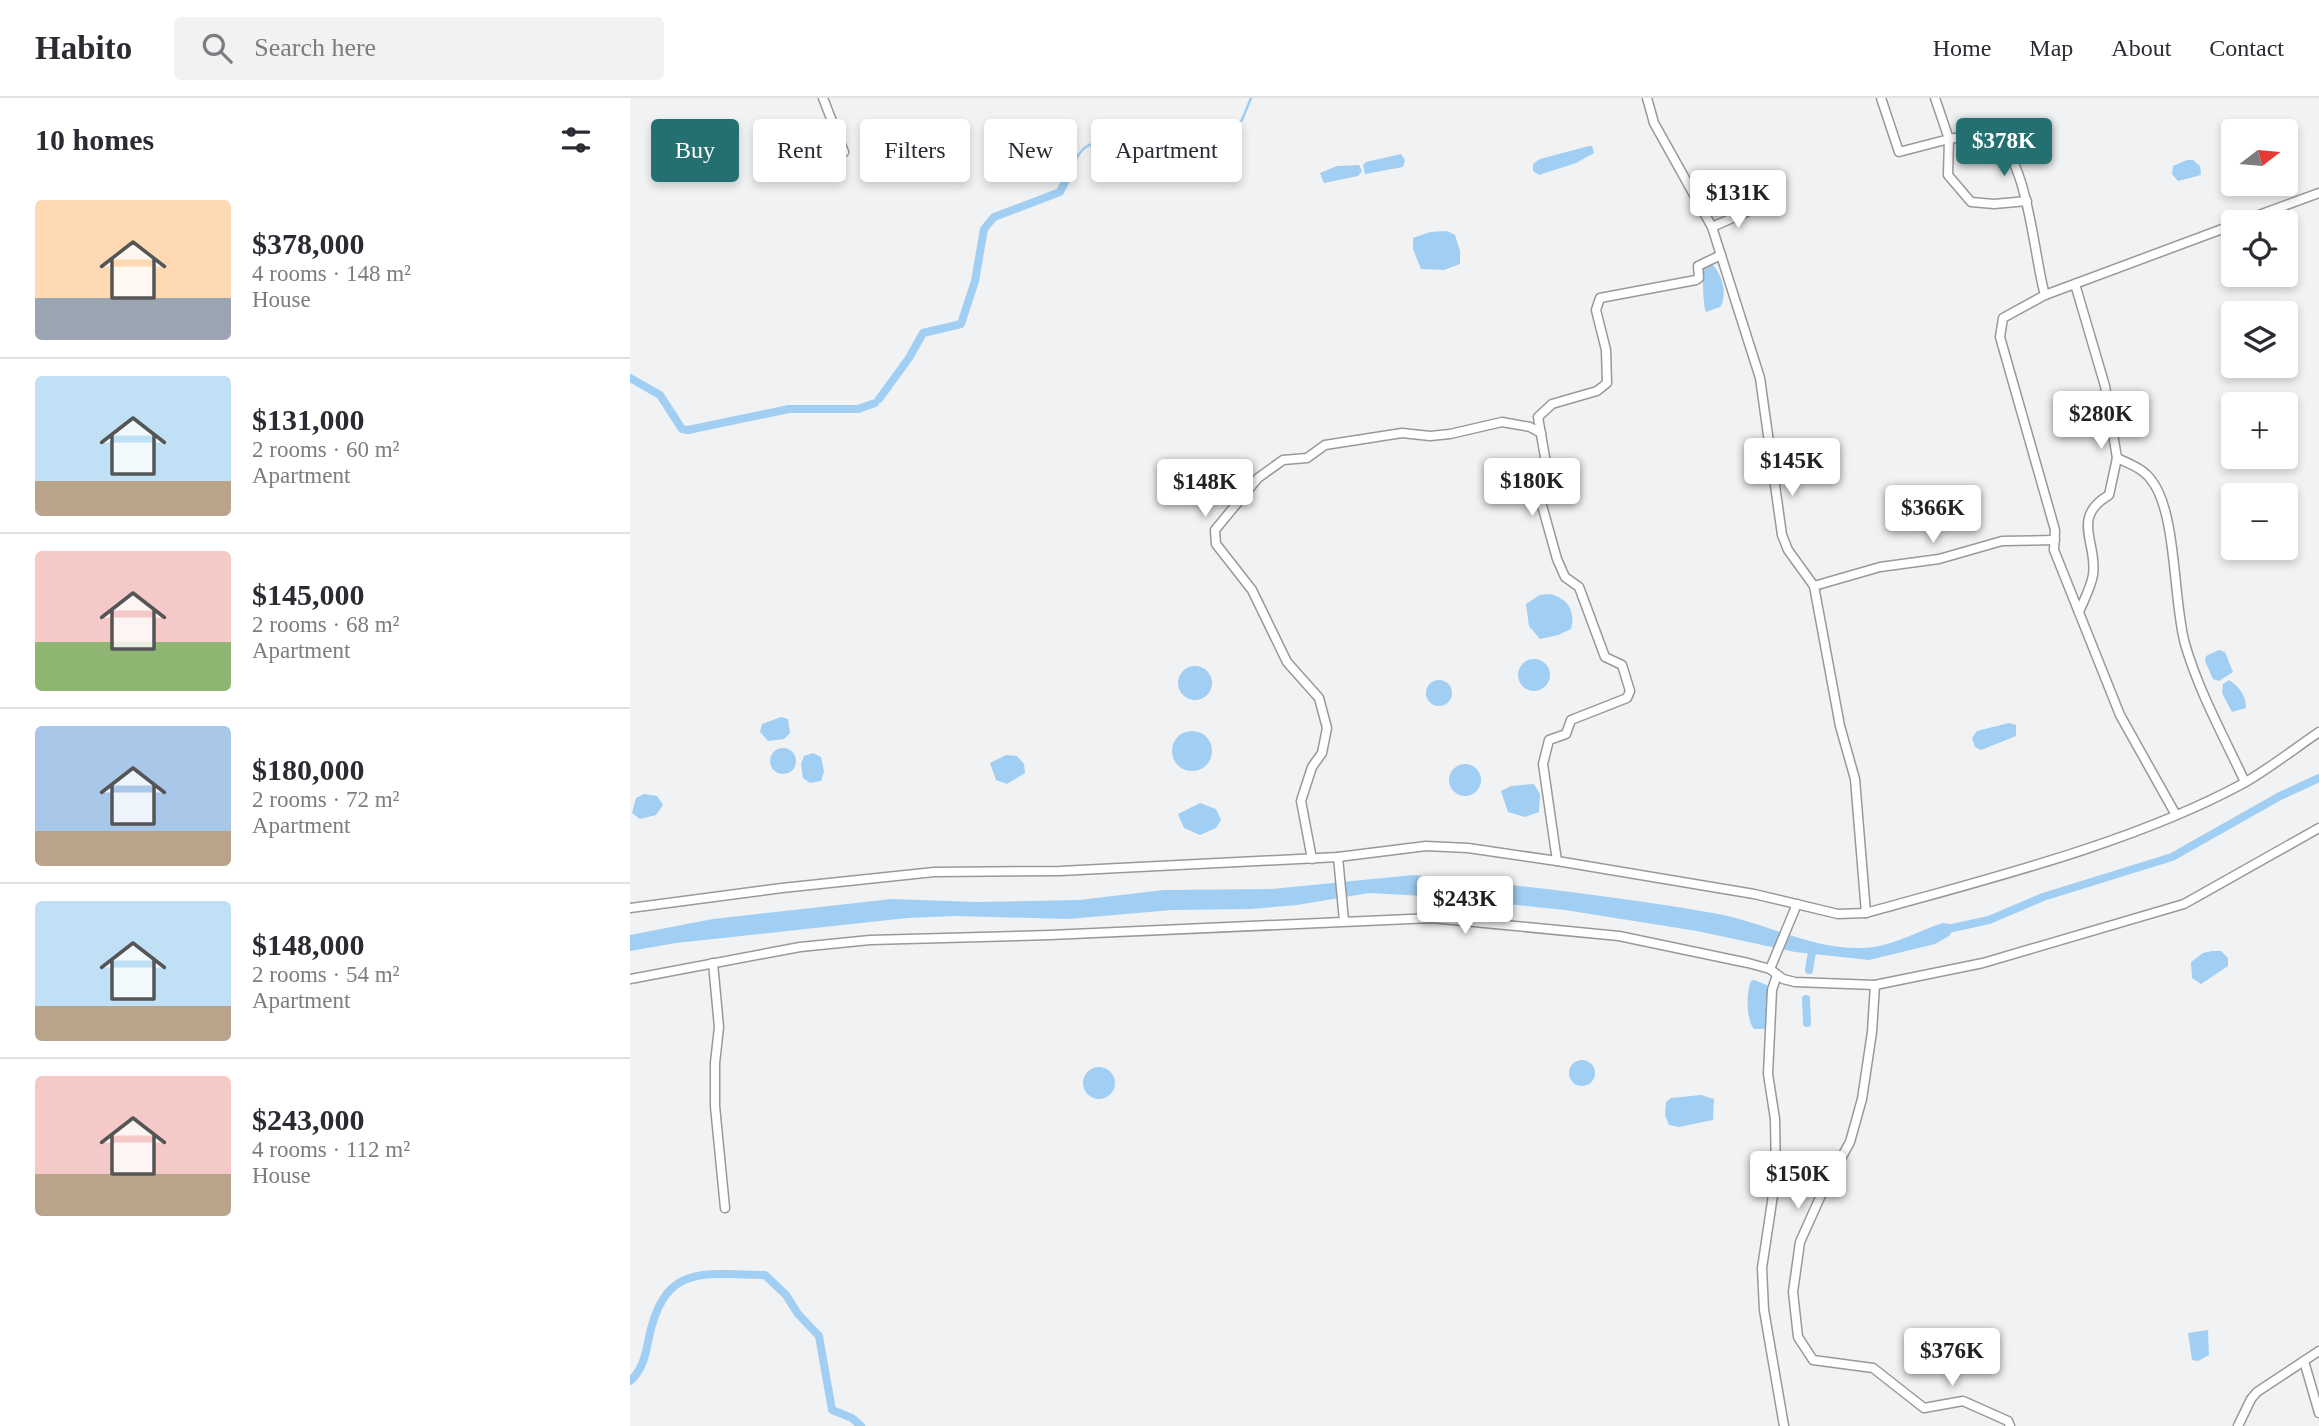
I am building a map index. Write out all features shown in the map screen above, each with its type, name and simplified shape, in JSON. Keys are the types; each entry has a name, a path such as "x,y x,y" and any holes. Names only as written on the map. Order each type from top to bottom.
{"street":[{"path":"823,98 831,119"},
{"path":"1647,98 1654,123 1712,227 1760,378 1782,535 1788,550 1814,586 1839,726 1855,779 1866,913"},
{"path":"1881,98 1899,152 1949,139 1983,135 1995,138 2013,162 2023,184 2045,295"},
{"path":"1935,98 1949,139 1948,175 1960,193 1971,202 1994,204 2027,201"},
{"path":"2273,210 2319,193"},
{"path":"1712,227 1753,209"},
{"path":"2176,815 2120,715 2054,550 2053,522 2000,337 2003,318 2045,295 2221,229"},
{"path":"1557,861 1543,764 1549,740 1566,734 1571,720 1627,698 1630,691 1622,665 1605,657 1579,587 1565,577 1557,559 1538,491 1546,463 1538,417 1552,404 1597,391 1607,383 1606,351 1596,310 1600,298 1696,280 1699,278 1698,265 1721,256"},
{"path":"2075,284 2105,386 2117,458 2109,495 2094,504 2087,524 2094,573 2079,612"},
{"path":"1312,859 1301,801 1312,766 1322,753 1327,728 1319,698 1287,662 1252,590 1216,544 1214,530 1258,478 1283,460 1307,458 1325,445 1402,433 1440,435 1502,422 1530,427 1541,433"},
{"path":"2117,458 2135,466 2153,482 2165,513 2178,615 2185,642 2193,668 2245,782"},
{"path":"1814,586 1880,567 1939,559 2002,541 2055,540"},
{"path":"630,908 934,872 1060,871 1312,859 1426,846 1468,848 1557,861 1754,894 1838,914 1866,913 2082,849 2176,815 2245,782 2319,732"},
{"path":"630,979 800,947 870,940 1432,918 1619,936 1773,972 1795,982 1875,985 1983,963 2184,904 2319,828"},
{"path":"1338,857 1344,921"},
{"path":"1784,1426 1764,1310 1762,1268 1776,1175 1775,1119 1768,1074 1773,972 1797,904"},
{"path":"713,963 719,1027 715,1063 715,1106 725,1208"},
{"path":"1875,985 1872,1032 1862,1099 1850,1142 1822,1193 1800,1242 1793,1292 1798,1337 1813,1360 1873,1368 1924,1408 1962,1401 2008,1421 2010,1426"},
{"path":"2238,1426 2257,1392 2319,1351"},
{"path":"2304,1361 2319,1413"}],"water":[{"path":"1592,146 1594,153 1576,163 1539,175 1533,171 1533,164 1540,159"},
{"path":"1401,154 1405,160 1403,167 1365,174 1363,165 1366,162"},
{"path":"2193,160 2200,166 2201,175 2178,181 2172,174 2173,166"},
{"path":"1359,165 1362,171 1358,176 1324,183 1320,173 1337,166"},
{"path":"1447,231 1455,235 1460,251 1460,264 1444,270 1421,269 1413,249 1413,238 1430,232"},
{"path":"1712,264 1721,279 1724,297 1720,307 1706,312 1703,271"},
{"path":"1550,594 1569,606 1571,629 1540,639 1529,626 1526,604 1540,595"},
{"path":"2219,650 2225,652 2233,672 2219,681 2213,679 2205,661 2206,656"},
{"path":"1534,659 1545,664 1550,675 1545,686 1534,691 1523,686 1518,675 1523,664"},
{"path":"1195,666 1207,671 1212,683 1207,695 1195,700 1183,695 1178,683 1183,671"},
{"path":"1439,680 1448,684 1452,693 1448,702 1439,706 1430,702 1426,693 1430,684"},
{"path":"2229,680 2242,692 2246,708 2232,712 2222,693 2223,684"},
{"path":"781,717 788,719 790,733 784,739 768,741 760,732 762,724"},
{"path":"2009,723 2016,725 2016,736 1981,750 1975,747 1972,738 1977,731"},
{"path":"1192,731 1200,732 1206,737 1211,743 1211,759 1206,765 1200,770 1192,771 1184,770 1178,765 1173,759 1172,751 1173,743 1178,737 1184,732"},
{"path":"783,748 792,752 796,761 792,770 783,774 774,770 770,761 774,752"},
{"path":"813,753 821,757 824,772 821,781 810,783 803,778 801,764 804,756"},
{"path":"1006,755 1017,756 1024,764 1025,773 1007,784 996,780 990,763"},
{"path":"1465,764 1477,768 1481,780 1477,792 1465,796 1453,792 1449,780 1453,768"},
{"path":"1534,784 1540,794 1539,812 1525,817 1508,812 1501,791 1511,786"},
{"path":"644,794 657,796 663,805 656,815 640,819 632,813 636,798"},
{"path":"1200,803 1216,809 1221,820 1216,828 1200,835 1184,828 1178,814"},
{"path":"1413,875 1566,891 1718,914 1826,945 1844,947 1883,945 1943,923 1950,924 1953,930 1949,936 1935,944 1869,960 1795,952 1697,931 1565,910 1442,897 1369,893 1297,905 1251,909 1172,910 1068,919 955,916 907,918 676,943 630,951 630,935 713,919 892,899 977,902 1079,900 1164,890 1272,889"},
{"path":"2221,951 2228,958 2228,966 2201,984 2192,978 2191,962 2203,953"},
{"path":"1751,981 1767,985 1770,991 1766,1029 1754,1029 1749,1019 1748,992"},
{"path":"1582,1060 1591,1064 1595,1073 1591,1082 1582,1086 1573,1082 1569,1073 1573,1064"},
{"path":"1099,1067 1110,1072 1115,1083 1110,1094 1099,1099 1088,1094 1083,1083 1088,1072"},
{"path":"1701,1095 1714,1099 1713,1120 1679,1127 1669,1125 1665,1115 1666,1102 1671,1098"},
{"path":"2208,1330 2209,1355 2198,1361 2192,1360 2188,1333"}],"waterway":[{"path":"1077,158 1082,150 1092,144 1099,144 1116,152 1129,146 1147,150 1226,133 1242,120 1251,98"},
{"path":"879,399 909,358 923,333 961,324 975,281 984,229 994,217 1060,192 1065,182"},
{"path":"630,378 660,395 682,429 688,430 789,409 858,409 875,403"},
{"path":"1943,930 1989,920 2043,897 2172,857 2280,796 2319,778"},
{"path":"1809,970 1813,946"},
{"path":"1806,999 1807,1023"},
{"path":"630,1381 643,1361 656,1313 665,1296 676,1285 705,1275 765,1275 786,1295 798,1314 819,1336 832,1410 852,1418 861,1426"}]}
